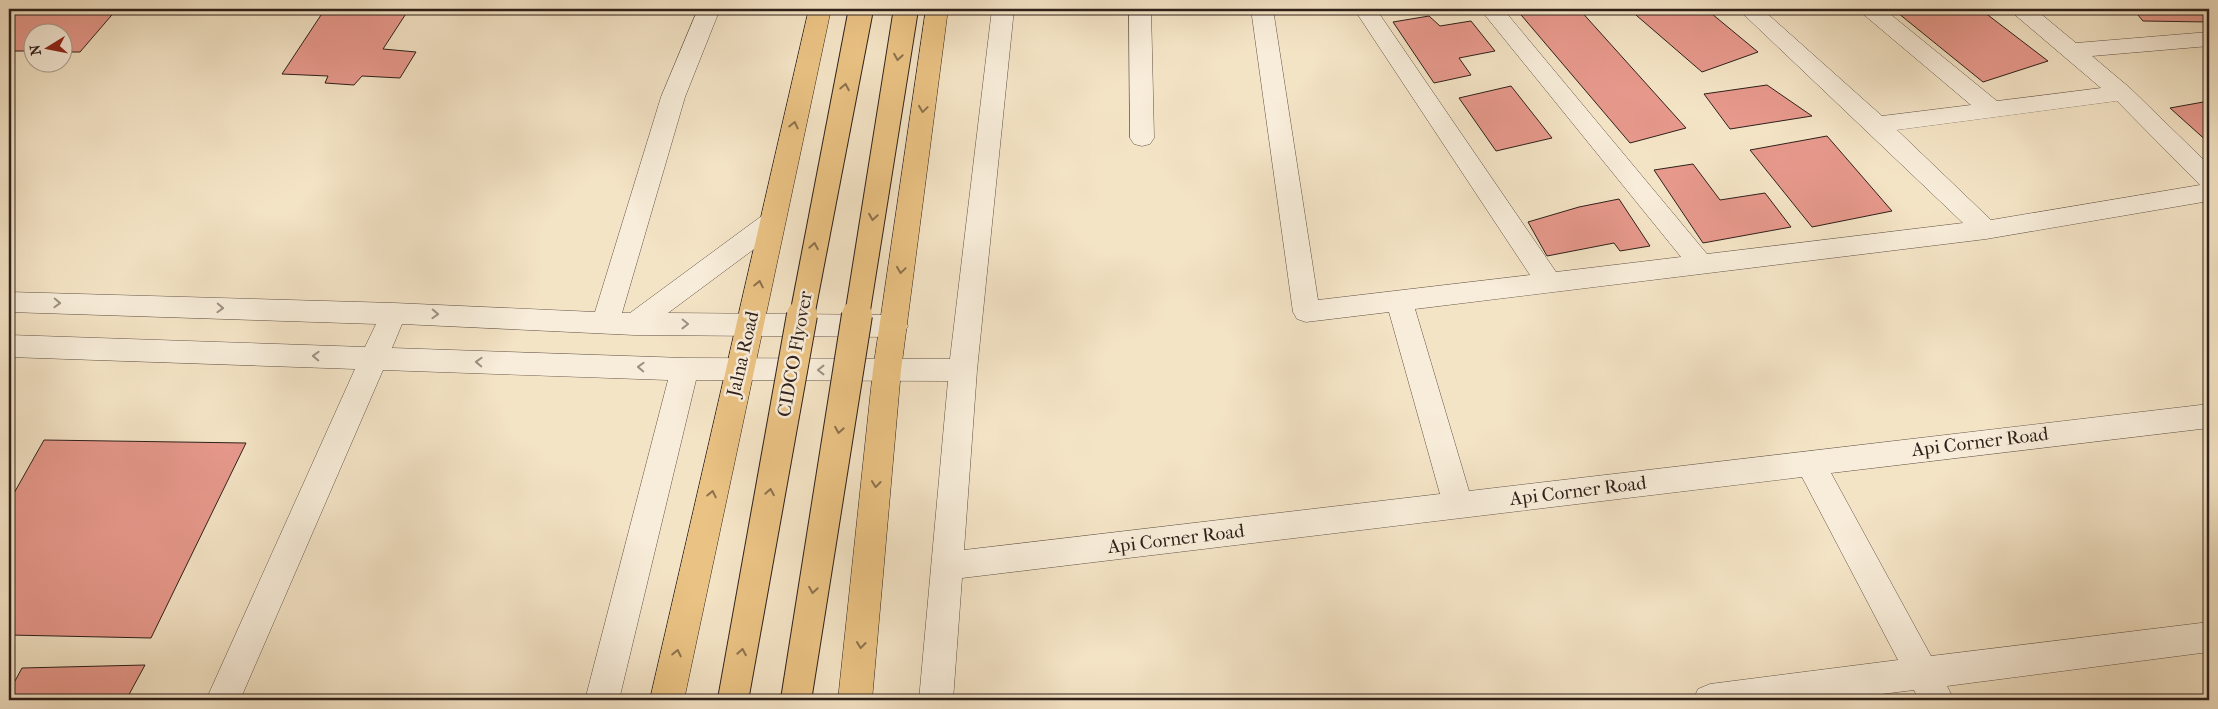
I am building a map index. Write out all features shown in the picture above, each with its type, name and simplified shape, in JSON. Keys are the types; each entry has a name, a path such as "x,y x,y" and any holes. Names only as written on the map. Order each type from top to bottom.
{"main road":[{"name":"Jalna Road","path":"667,700 820,9"},
{"name":"CIDCO Flyover","path":"733,700 819,219 861,9"},
{"path":"796,700 906,9"},
{"path":"855,700 887,370 936,9"}],"street":[{"path":"605,323 673,96 709,9"},
{"path":"936,700 963,370 1003,9"},
{"path":"1140,9 1142,138"},
{"path":"1262,9 1306,312 1986,230 2209,192"},
{"path":"1365,9 1549,282"},
{"path":"1491,9 1701,264"},
{"path":"1749,9 1877,125 1986,230"},
{"path":"1871,9 1993,111"},
{"path":"2022,9 2074,50 2122,93 2209,178"},
{"path":"2074,50 2209,39"},
{"path":"1877,125 2122,93"},
{"path":"634,324 772,222"},
{"path":"1399,300 1458,505"},
{"path":"9,302 394,313 634,324 894,326"},
{"path":"223,700 394,313"},
{"path":"9,346 686,369 963,370"},
{"path":"602,700 686,369"},
{"name":"Api Corner Road","path":"946,566 2209,416"},
{"path":"1809,462 1930,687"},
{"path":"1710,700 1930,687 2209,637"}],"building":[{"path":"9,9 117,9 80,52 72,52 72,22 22,22 22,51 9,51"},
{"path":"325,9 409,9 383,49 416,52 400,78 362,76 354,85 325,83 328,76 282,74"},
{"path":"1387,9 1414,9 1391,13"},
{"path":"1516,9 1579,9 1686,128 1630,143"},
{"path":"1629,9 1706,9 1758,52 1702,72"},
{"path":"1893,9 1980,9 2048,61 1983,82"},
{"path":"2133,9 2209,9 2209,22 2143,21"},
{"path":"1429,16 1440,26 1471,21 1495,51 1459,58 1471,75 1434,83 1393,22"},
{"path":"1767,85 1812,116 1730,129 1704,94"},
{"path":"1511,86 1552,138 1496,151 1459,98"},
{"path":"2209,101 2209,143 2170,108"},
{"path":"1827,136 1892,211 1812,227 1750,150"},
{"path":"1693,164 1720,200 1765,193 1791,227 1703,243 1654,170"},
{"path":"1619,199 1650,246 1620,251 1614,243 1547,256 1528,222 1579,207"},
{"path":"44,440 246,443 151,638 9,635 9,502"},
{"path":"145,665 126,700 9,700 9,692 22,668"}]}
